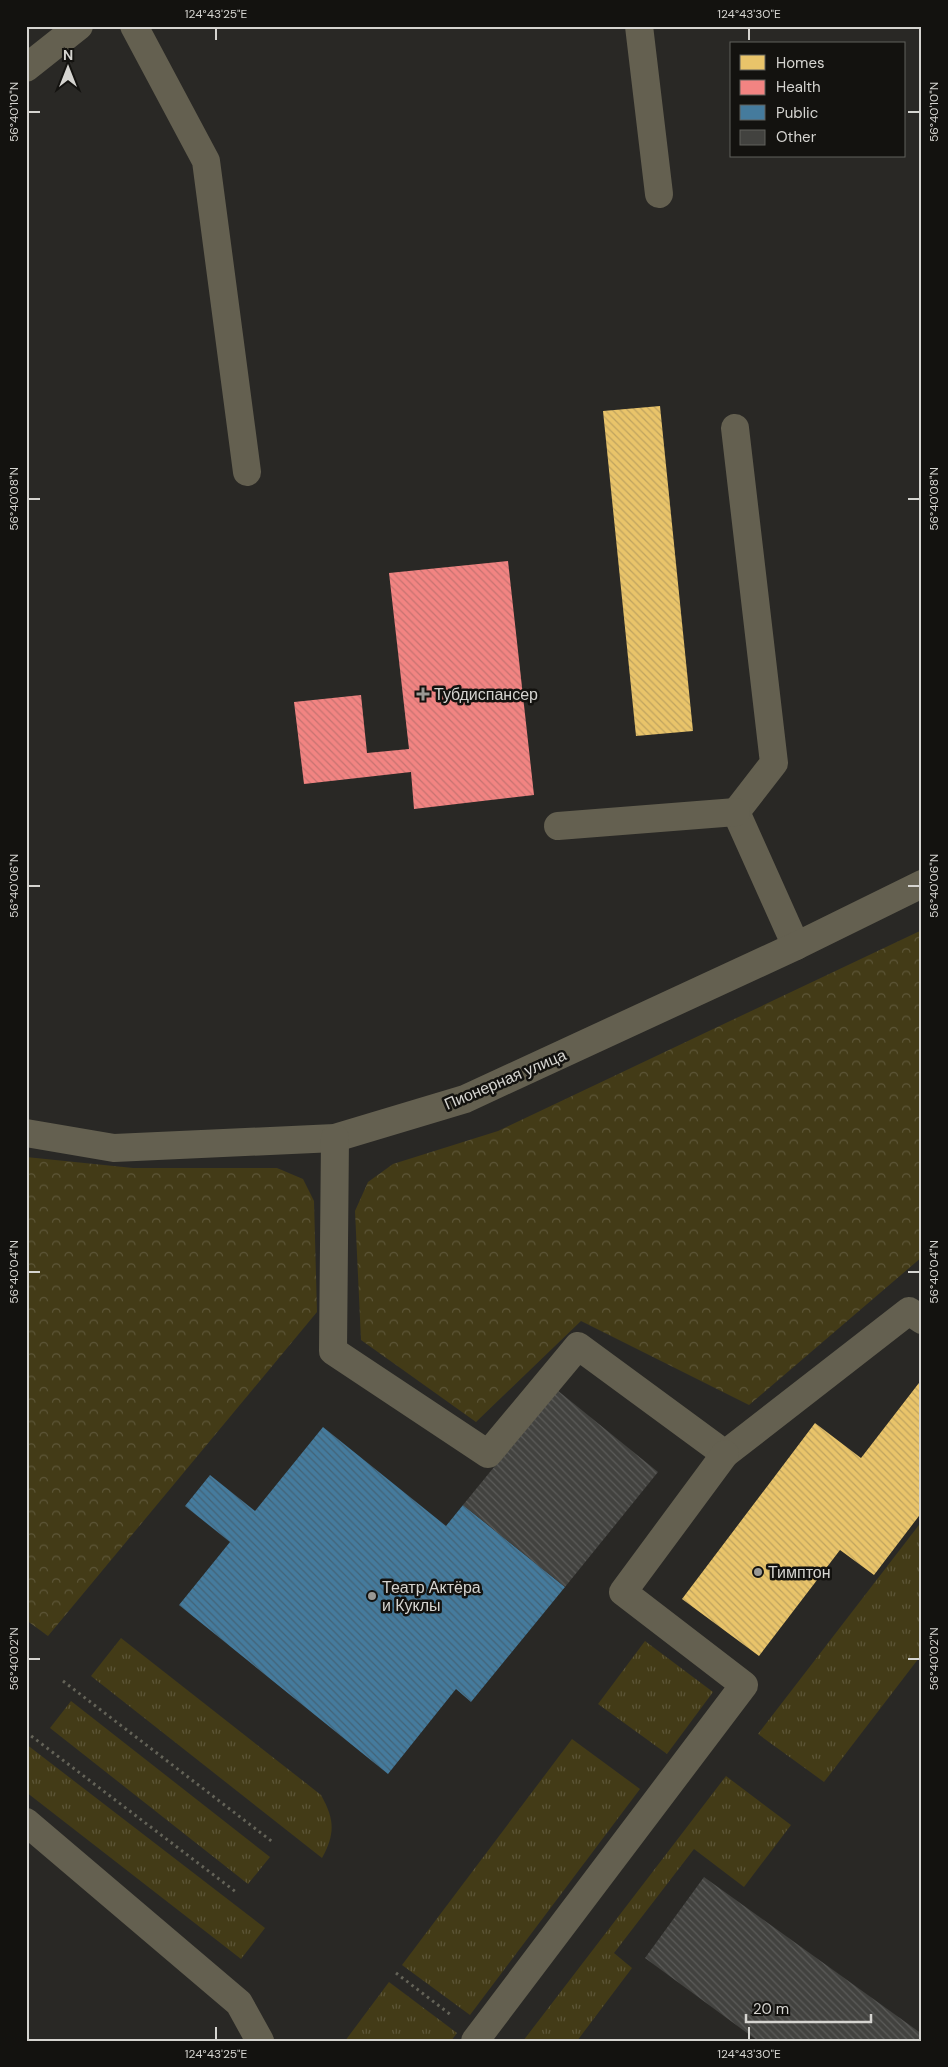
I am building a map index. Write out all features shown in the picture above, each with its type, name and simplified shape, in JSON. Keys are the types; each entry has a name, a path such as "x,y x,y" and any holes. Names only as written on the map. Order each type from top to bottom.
{"street":[{"path":"26,68 79,26"},
{"path":"134,26 206,161 246,472"},
{"path":"638,26 659,194"},
{"path":"558,826 736,812 774,763 735,428"},
{"path":"736,812 796,946"},
{"name":"Пионерная улица","path":"26,1133 114,1148 335,1138 465,1100 796,946 922,884"},
{"path":"335,1138 333,1351 488,1454 578,1346 725,1454"},
{"path":"475,2041 744,1686 623,1592 725,1454 909,1311 922,1320"},
{"path":"26,1822 239,2003 260,2041"}],"path":[{"path":"63,1681 274,1843"},
{"path":"26,1732 236,1892"},
{"path":"396,1973 456,2019"}],"green space":[{"path":"922,930 922,1257 749,1405 581,1321 476,1422 361,1340 355,1211 368,1182 393,1164 498,1131"},
{"path":"26,1157 133,1168 277,1168 303,1179 314,1201 317,1312 48,1636 26,1620"},
{"path":"922,1521 922,1654 824,1782 758,1734"},
{"path":"121,1638 321,1795 329,1812 332,1827 329,1842 322,1858 91,1676"},
{"path":"645,1641 713,1692 667,1754 598,1704"},
{"path":"71,1701 270,1857 248,1884 50,1728"},
{"path":"572,1739 640,1789 470,2015 402,1965"},
{"path":"26,1744 265,1928 241,1959 26,1792"},
{"path":"726,1776 791,1825 744,1887 694,1849 614,1953 632,1968 577,2041 523,2041"},
{"path":"389,1982 457,2033 451,2041 345,2041"}],"building: Homes":[{"path":"660,406 693,731 636,736 603,411"},
{"path":"922,1379 922,1512 874,1575 840,1550 759,1656 682,1599 815,1423 861,1458"}],"building: Health":[{"path":"508,561 534,795 414,809 411,772 304,784 294,702 361,695 367,753 409,749 389,573"}],"building: Public":[{"name":"Театр Актёра и Куклы","path":"323,1427 446,1526 463,1505 565,1587 471,1702 456,1689 388,1774 179,1605 230,1542 185,1506 210,1475 255,1511"}],"building: Other":[{"path":"557,1390 658,1472 565,1587 463,1505"},
{"path":"704,1877 922,2034 921,2041 758,2041 645,1958"}],"place":[{"name":"Тубдиспансер","path":"423,694"},
{"name":"Тимптон","path":"758,1572"},
{"name":"Театр Актёра и Куклы","path":"372,1596"}]}
